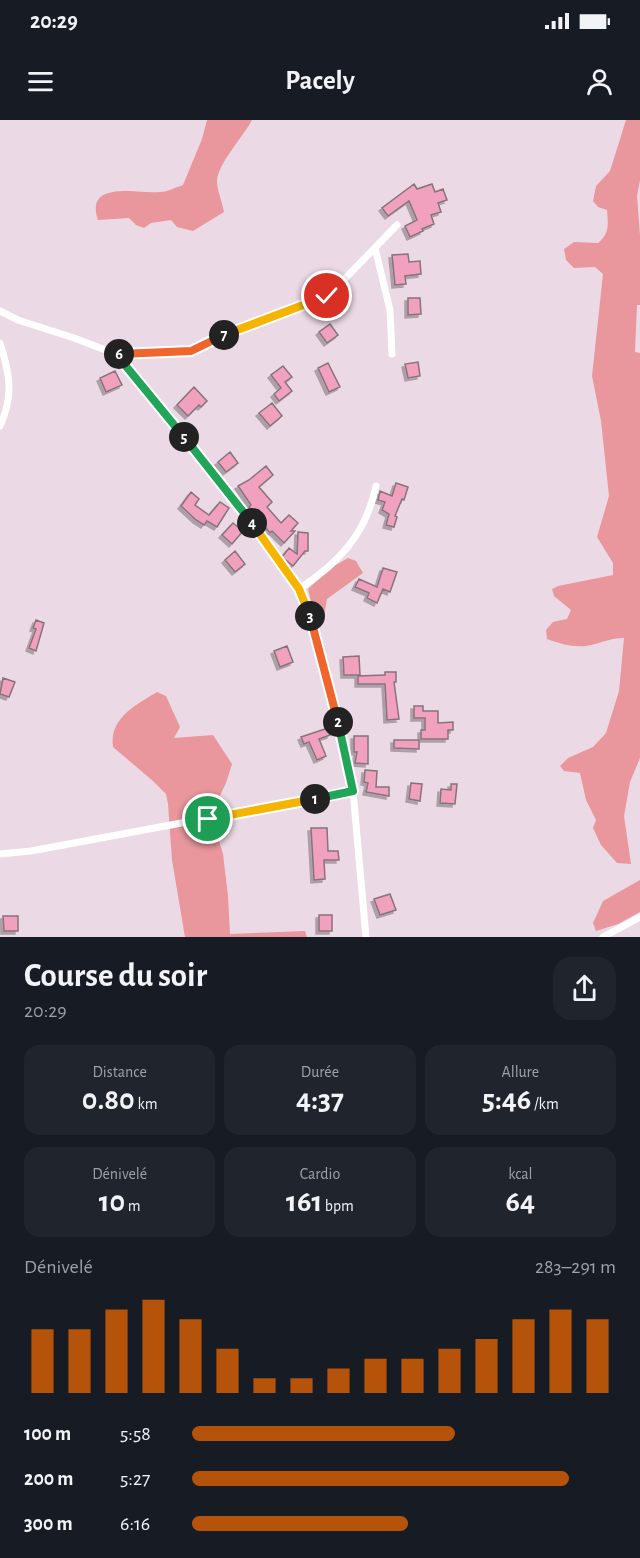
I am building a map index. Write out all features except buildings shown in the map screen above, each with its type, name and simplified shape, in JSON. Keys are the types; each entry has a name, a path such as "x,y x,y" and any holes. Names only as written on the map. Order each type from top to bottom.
{"street":[{"path":"0,311 18,320 116,354 195,350 216,338 316,302 333,291 397,225"},
{"path":"375,248 390,310 392,354"},
{"path":"0,343 10,388 9,403 0,426"},
{"path":"116,354 212,470 299,589 306,602 335,709 353,791 366,937"},
{"path":"299,589 342,555 366,519 376,486"},
{"path":"0,854 31,851 353,791"},
{"path":"603,937 640,917"}],"shaded area":[{"path":"207,120 252,120 226,159 218,176 217,183 224,212 193,231 177,227 171,220 151,223 144,228 136,225 129,218 98,220 96,207 99,199 106,194 116,191 163,192 183,185 202,139"},
{"path":"626,120 640,120 640,180 637,196 640,235 640,305 637,305 635,352 640,353 640,758 630,782 624,816 631,864 617,863 601,845 593,828 596,820 586,800 580,773 564,771 560,766 568,758 593,747 606,733 619,691 624,638 571,646 547,639 546,630 553,622 567,619 571,610 554,596 552,589 613,575 613,563 597,537 609,496 601,421 592,376 603,274 595,267 574,268 566,260 564,249 574,242 598,243 606,232 607,210 598,207 593,201 596,186 610,171"},
{"path":"348,558 356,561 363,573 327,599 324,616 321,622 316,623 308,589 329,569"},
{"path":"157,692 166,696 180,727 174,738 213,735 232,764 214,808 216,831 223,854 230,934 305,931 307,937 185,937 172,860 166,794 113,747 115,728 120,720 133,707"},
{"path":"640,880 640,912 618,924 596,931 593,923 603,901"}],"route":[{"path":"208,819 353,791 335,709 303,595 212,470 116,354 195,350 216,338 327,296"}]}
